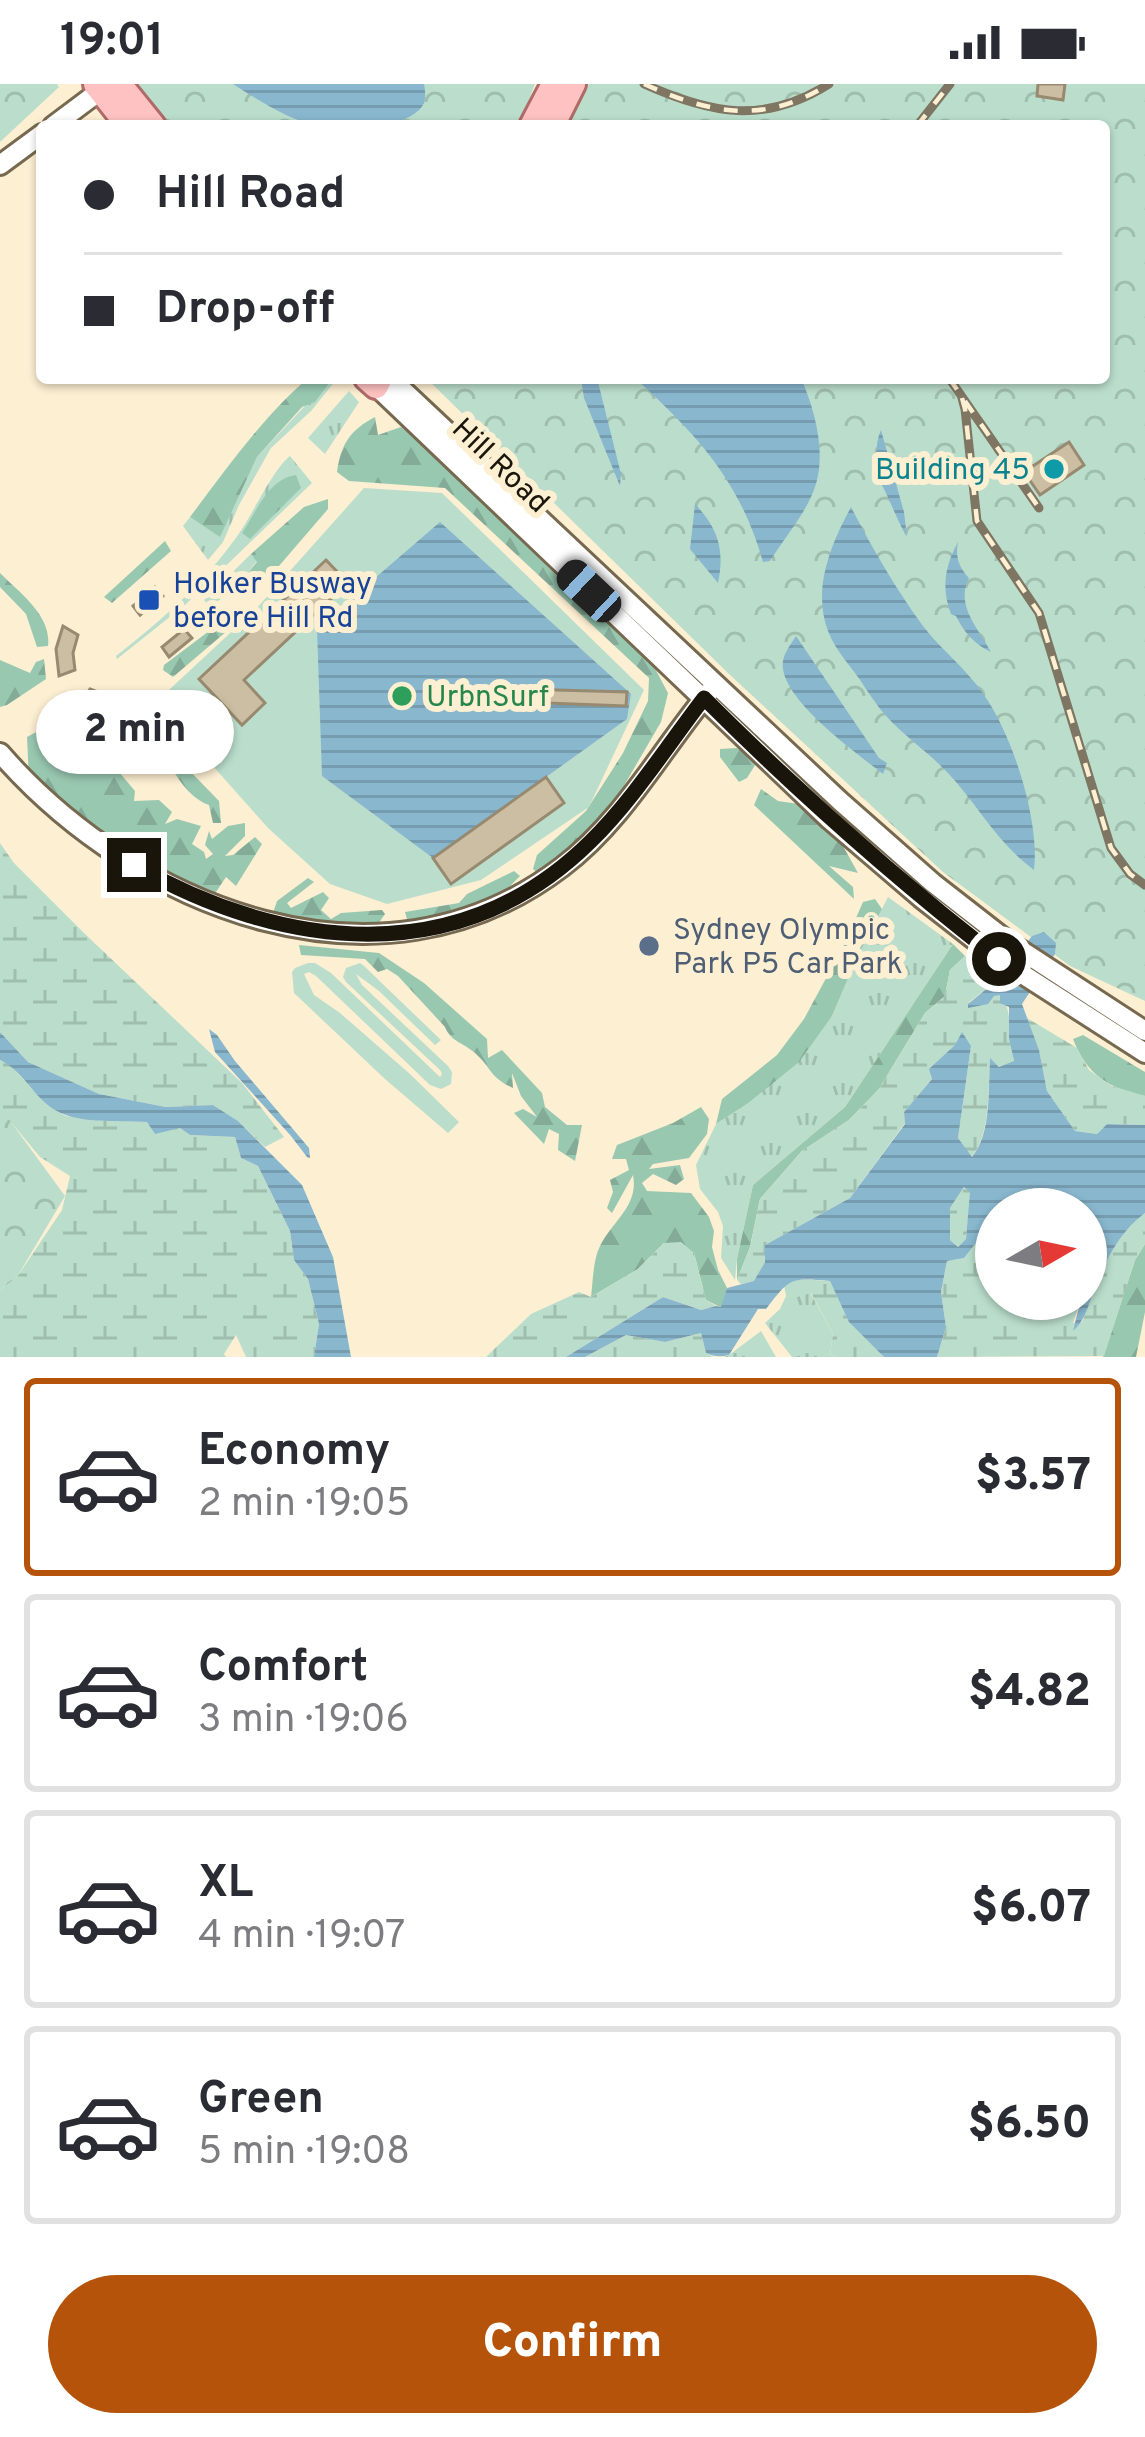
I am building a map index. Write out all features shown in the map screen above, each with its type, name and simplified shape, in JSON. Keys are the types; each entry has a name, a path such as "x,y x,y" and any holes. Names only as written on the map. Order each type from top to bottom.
{"main road":[{"path":"548,111 573,84"},
{"path":"106,86 126,120"},
{"path":"106,86 146,120"}],"street":[{"path":"61,120 106,86"},
{"path":"0,165 36,138"},
{"name":"Hill Road","path":"382,384 560,564 710,691 830,820 921,898 1048,981 1145,1053"},
{"path":"0,753 30,788 66,818 158,878 245,916 305,931 375,936 436,927 482,913 562,868 609,823 710,691"},
{"name":"Hill Road","path":"1048,981 1145,1031"}],"green space":[{"path":"0,84 57,84 59,87 0,142"},
{"path":"133,84 535,84 521,120 165,120"},
{"path":"588,84 1145,84 1145,1001 1070,966 943,872 729,674 432,384 1110,384 1110,120 569,120"},
{"path":"301,384 328,384 257,457 220,537 190,517"},
{"path":"325,384 333,384 271,448 223,542 208,560 183,526 190,517 220,536 257,457"},
{"path":"349,391 359,402 325,454 308,438"},
{"path":"375,417 378,435 401,427 439,457 568,587 651,661 668,693 661,722 618,796 584,833 582,842 539,874 533,869 537,855 586,811 623,753 648,701 649,678 445,488 349,481 337,472 348,439"},
{"path":"290,456 312,483 186,604 117,659 211,569"},
{"path":"296,475 301,488 250,539 242,533 271,489"},
{"name":"UrbnSurf","path":"364,488 442,493 644,690 589,807 481,880 387,904 330,884 268,828 156,702 256,609"},
{"path":"328,499 328,509 254,595 237,585 257,562 251,554 304,507"},
{"path":"165,541 171,551 112,603 104,597"},
{"path":"251,554 257,561 210,608 204,600"},
{"path":"0,573 40,615 48,646 37,647 26,614 0,587"},
{"path":"237,610 234,625 173,677 163,670 164,665"},
{"path":"44,659 46,679 0,707 0,660 30,673"},
{"path":"71,713 111,727 153,718 160,735 219,801 221,823 213,823 209,805 184,786 155,738 116,742 103,753 135,791 134,801 159,800 172,812 165,824 177,819 201,826 192,844 206,859 213,854 205,845 209,831 212,839 228,826 245,823 245,836 225,856 255,837 262,844 236,886 226,877 212,898 121,848 29,780 27,737"},
{"path":"737,748 757,762 739,782 720,757 720,749"},
{"path":"761,789 778,801 806,805 838,837 858,873 829,866 853,887 854,899 754,805"},
{"path":"0,843 85,934 242,1083 284,1137 265,1147 213,1105 166,1107 99,1094 28,1062 0,1032"},
{"path":"514,871 520,876 506,890 441,918 407,919 405,912 459,903 467,894"},
{"path":"308,878 314,882 287,903 291,908 323,892 329,898 321,910 331,919 341,913 382,910 385,914 376,927 319,925 273,913 277,901"},
{"path":"888,897 953,944 845,1107 753,1185 735,1280 721,1258 723,1226 700,1189 696,1165 716,1124 747,1104 832,1016"},
{"path":"875,899 882,909 832,1016 799,1062 716,1124 722,1099 777,1055 804,1019 863,902"},
{"path":"953,944 965,956 950,970 945,996 925,1013 879,1089 849,1120 802,1151 760,1199 737,1280 753,1185 845,1107"},
{"path":"299,945 379,953 424,983 487,1039 488,1058 502,1050 542,1093 545,1107 567,1125 582,1125 575,1161 558,1150 559,1134 549,1129 544,1144 514,1113 523,1109 537,1117 512,1073 513,1088 451,1036 398,976 387,969 378,972 365,959 301,955"},
{"path":"965,956 994,975 996,981 968,1003 1001,994 1014,1062 999,1067 990,1059 985,1124 971,1158 958,1138 971,1046 955,1045 930,1069 932,1079 904,1112 905,1123 850,1198 765,1245 765,1262 754,1282 741,1284 737,1280 760,1199 802,1151 849,1120 879,1089 925,1013 945,996 950,970"},
{"path":"308,963 331,973 440,1077 440,1070 346,982 346,968 364,966 441,1040 435,1045 356,974 448,1066 451,1084 441,1089 430,1085 316,976 304,974 314,995 410,1074 459,1122 448,1133 294,993 292,972"},
{"path":"1027,1018 1077,1048 1089,1070 1112,1086 1145,1096 1145,1125 1107,1124 1097,1134 1075,1131 1047,1091"},
{"path":"1083,1035 1145,1072 1145,1096 1120,1089 1092,1071 1073,1039"},
{"path":"0,1060 48,1106 66,1116 147,1122 180,1128 190,1135 235,1137 241,1158 258,1166 290,1231 294,1260 308,1279 319,1324 314,1357 246,1357 236,1335 226,1357 0,1357 0,1290 17,1277 62,1210 70,1176 40,1157 0,1109"},
{"path":"0,1107 65,1196 17,1277 0,1290"},
{"path":"701,1107 709,1119 707,1134 689,1158 653,1164 649,1169 680,1165 684,1179 676,1185 653,1174 642,1183 647,1191 691,1193 709,1217 712,1247 727,1288 722,1308 706,1300 694,1253 664,1243 638,1269 591,1297 598,1252 634,1186 633,1175 612,1213 607,1208 613,1192 610,1180 629,1170 626,1159 612,1159 617,1145"},
{"path":"964,1187 971,1191 966,1239 958,1247 950,1240 950,1208"},
{"path":"1145,1213 1145,1244 1135,1260 1104,1356 937,1357 946,1327 941,1292 947,1261 964,1258 975,1244 975,1320 1107,1320 1107,1261"},
{"path":"681,1242 694,1253 706,1300 716,1306 701,1310 663,1297 566,1357 486,1357 531,1314 579,1292 591,1297 638,1269 664,1243"},
{"path":"1145,1244 1145,1312 1136,1357 1103,1357 1135,1260"},
{"path":"797,1279 830,1281 850,1322 884,1357 830,1354 833,1334 811,1293 786,1296 784,1285"},
{"path":"810,1292 833,1334 830,1354 835,1357 792,1357 765,1323 786,1296"},
{"path":"761,1331 776,1357 724,1357 729,1355"},
{"path":"701,1333 706,1353 713,1357 585,1357 626,1335 665,1342"}],"water":[{"path":"233,84 424,84 424,103 402,120 300,120"},
{"path":"582,384 598,384 620,486"},
{"path":"641,384 803,384 816,421 819,468 807,505 770,561 763,562 728,483 678,419"},
{"path":"881,430 904,512 907,537 875,475"},
{"path":"695,504 718,540 718,583 690,549"},
{"path":"851,507 913,612 995,712 1028,804 1034,870 999,836 948,773 884,714 831,639 823,583"},
{"path":"440,522 631,694 627,719 433,858 322,776 317,628"},
{"path":"958,542 959,562 969,578 966,607 991,652 970,637 948,604 946,577"},
{"path":"796,636 887,763 883,774 821,723 792,691 783,661"},
{"path":"1044,932 1056,943 1055,954 1022,1004 1039,1050 1047,1091 1075,1131 1097,1134 1107,1124 1145,1125 1145,1213 1126,1231 1107,1261 1107,1188 975,1188 975,1244 964,1258 947,1261 941,1292 946,1327 937,1357 884,1357 849,1322 830,1281 807,1280 792,1282 766,1309 758,1309 729,1355 706,1353 701,1333 665,1342 626,1335 585,1357 566,1357 663,1297 701,1310 721,1307 727,1288 754,1281 765,1262 765,1245 850,1198 905,1124 904,1112 932,1079 929,1069 962,1032 971,1046 958,1138 972,1157 986,1123 990,1058 999,1067 1014,1061 1009,1007 1000,1003 1000,995 988,1004 968,1008 1032,936","holes":["964,1187 970,1192 966,1239 958,1247 950,1240 950,1208"]},
{"path":"209,1029 309,1148 310,1158 215,1052"},
{"path":"0,1032 28,1062 99,1094 166,1107 213,1105 238,1121 302,1185 333,1257 351,1357 314,1357 319,1324 308,1279 294,1260 290,1231 258,1166 241,1158 235,1137 190,1135 180,1128 155,1134 147,1122 60,1113 0,1060"}],"building":[{"path":"1038,84 1065,84 1063,100 1037,96"},
{"name":"Building 45","path":"1069,442 1084,465 1040,495 1024,472"},
{"path":"326,560 348,583 244,680 265,703 242,725 199,679"},
{"path":"155,587 163,596 140,615 133,606"},
{"path":"63,626 78,635 75,670 59,676 56,649"},
{"path":"184,629 192,638 169,657 162,647"},
{"path":"90,689 110,697 135,693 143,709 122,715 91,711 80,704"},
{"path":"521,689 627,692 626,706 520,702"},
{"path":"546,777 564,803 451,884 433,858"}],"railway":[{"path":"644,84 692,102 737,111 782,106 829,84"},
{"path":"922,120 950,84"},
{"path":"953,384 1039,508"},
{"path":"962,398 977,521 1039,613 1111,848 1130,874 1145,885"}],"place":[{"name":"Building 45","path":"1054,469"},
{"name":"Holker Busway before Hill Rd","path":"149,600"},
{"name":"UrbnSurf","path":"402,696"},
{"name":"Sydney Olympic Park P5 Car Park","path":"649,946"}],"route":[{"path":"134,865 245,916 305,931 375,936 451,923 519,895 562,868 609,823 704,698 830,820 999,959"}]}
